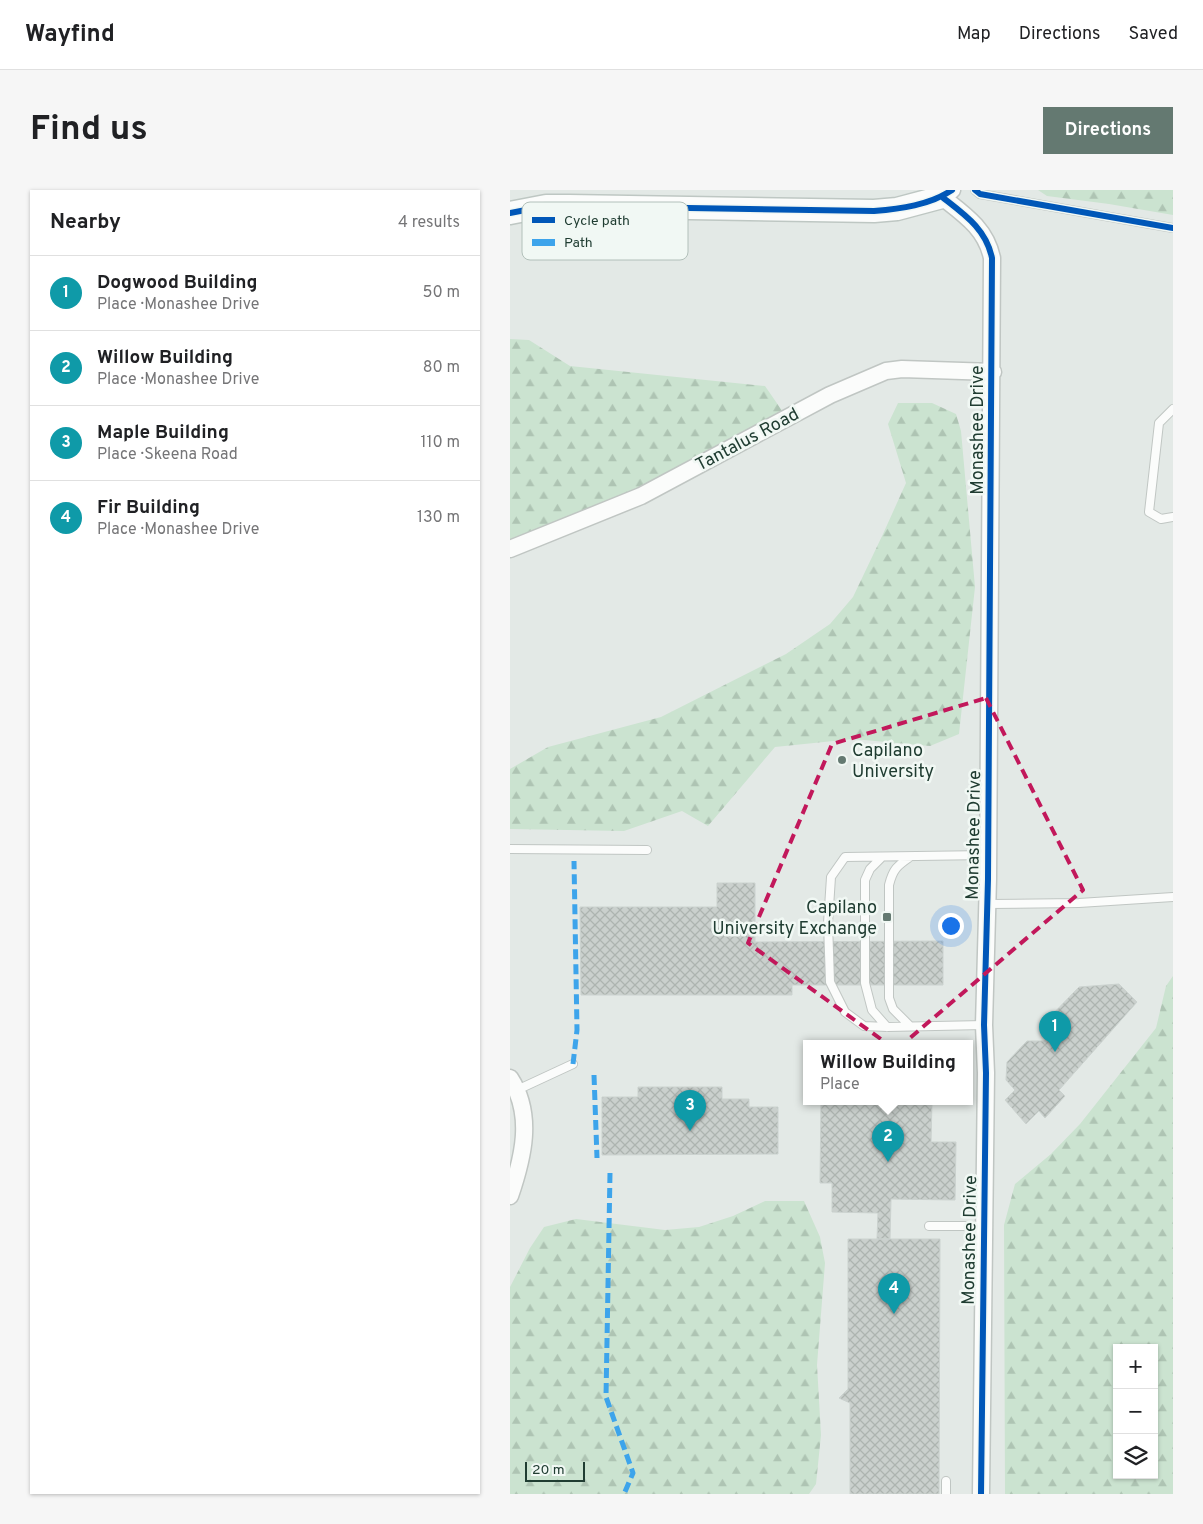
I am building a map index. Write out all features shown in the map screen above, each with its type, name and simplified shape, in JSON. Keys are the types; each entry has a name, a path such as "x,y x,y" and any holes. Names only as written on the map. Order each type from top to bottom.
{"street":[{"path":"688,208 874,211 897,209 947,193"},
{"name":"Monashee Drive","path":"947,193 989,244 992,258 993,372 988,904 984,1025 986,1072 981,1494"},
{"name":"Tantalus Road","path":"510,550 641,496 830,395 886,371 902,369 993,372"},
{"path":"510,1196 518,1174 524,1139 522,1108 513,1084"}],"lane":[{"path":"975,190 980,194 1173,228"},
{"path":"1173,409 1159,423 1149,512 1161,519 1173,517"},
{"path":"510,849 647,850"},
{"path":"984,1025 864,1026 845,1012 830,982 828,923 831,877 845,857 988,855"},
{"path":"910,1026 893,1009 889,998 889,885 893,871 899,864 911,856"},
{"path":"882,857 870,870 865,880 865,983 872,1010 887,1027"},
{"path":"988,904 1080,903 1173,898"},
{"path":"513,1084 573,1064"},
{"path":"929,1226 984,1226"},
{"path":"946,1481 946,1494"}],"highlighted area":[{"path":"986,698 1083,890 896,1050 748,943 832,744"}],"green space":[{"path":"1038,190 1173,190 1173,215 1047,196"},
{"path":"510,339 529,340 570,366 765,386 783,412 616,500 510,543"},
{"path":"898,403 932,403 956,414 961,431 975,587 959,734 930,746 853,739 775,747 708,826 682,811 624,831 510,829 510,769 548,747 661,717 786,654 830,624 853,597 906,483 888,424"},
{"path":"1173,976 1173,1494 1005,1494 1004,1225 1015,1184 1051,1154 1080,1124 1156,1028 1166,986"},
{"path":"765,1201 804,1201 820,1237 825,1263 817,1365 821,1435 816,1484 809,1494 510,1494 510,1287 530,1248 544,1227 576,1219 665,1230 699,1227 733,1216"}],"building":[{"path":"717,883 755,883 755,942 943,941 943,985 792,985 792,995 581,995 580,907 717,907"},
{"path":"1119,984 1137,1002 1059,1090 1065,1096 1045,1118 1039,1111 1026,1124 1005,1100 1015,1090 1006,1080 1007,1062 1027,1041 1045,1041 1045,1022 1079,987"},
{"path":"638,1087 722,1087 722,1099 749,1099 749,1107 778,1107 778,1154 602,1155 602,1097 638,1097"},
{"path":"821,1105 932,1105 931,1142 956,1142 955,1200 891,1199 890,1239 877,1239 878,1213 832,1212 832,1183 820,1183"},
{"path":"848,1239 940,1239 939,1494 850,1494 850,1403 839,1398 848,1389"}],"marked path":[{"path":"573,1064 577,1030 574,861"},
{"path":"594,1075 597,1158"},
{"path":"610,1173 606,1397 633,1473 624,1494"}],"cycle path":[{"path":"688,208 874,211 925,203 952,190"},
{"path":"975,190 980,194 1173,228"},
{"path":"942,197 980,231 992,258 988,879 984,1025 986,1073 981,1494"},
{"path":"510,213 522,211"}],"place":[{"name":"Capilano University","path":"842,760"},
{"name":"Capilano University Exchange","path":"887,917"},
{"name":"Dogwood Building","path":"1055,1052"},
{"name":"Maple Building","path":"690,1131"},
{"name":"Willow Building","path":"888,1162"},
{"name":"Fir Building","path":"894,1314"}]}
